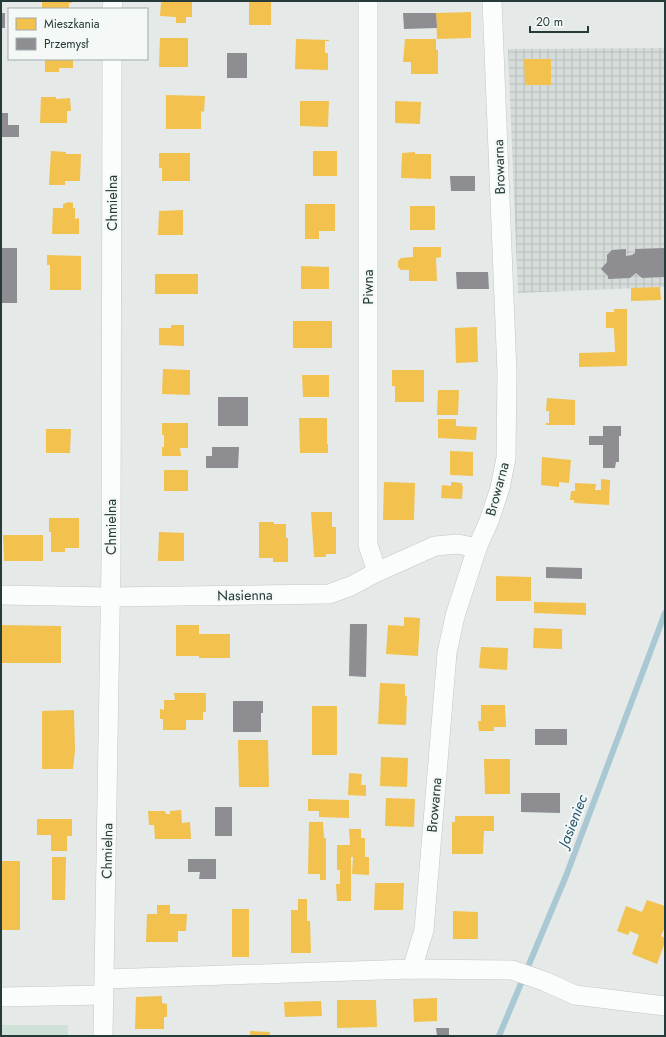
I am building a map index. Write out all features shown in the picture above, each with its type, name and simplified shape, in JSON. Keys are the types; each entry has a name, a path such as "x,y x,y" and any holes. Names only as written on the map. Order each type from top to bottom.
{"street":[{"name":"Piwna","path":"368,1 368,545 377,572"},
{"name":"Browarna","path":"412,969 424,930 447,653 455,616 477,548 489,521 500,488 506,458 507,373 492,1"},
{"name":"Chmielna","path":"103,1036 110,597 112,60"},
{"name":"Nasienna","path":"1,595 110,597 329,594 351,586 377,572 435,546 458,544 477,548"},
{"path":"1,997 104,987 412,969 512,970 575,995 665,1006"}],"shaded area":[{"path":"665,48 665,287 518,293 508,49"},
{"path":"1,1025 68,1025 68,1036 1,1036"}],"building: Mieszkania":[{"path":"42,1 72,1 72,3 69,3 69,8 42,8"},
{"path":"162,1 192,1 192,17 186,17 186,23 176,23 176,17 160,16"},
{"path":"249,1 271,1 271,25 249,25"},
{"path":"471,12 471,38 437,39 436,13"},
{"path":"160,38 188,38 188,67 159,67"},
{"path":"296,39 329,40 325,41 325,53 328,53 328,70 295,69"},
{"path":"405,39 436,39 436,50 438,50 438,74 411,74 411,62 403,62"},
{"path":"524,59 551,59 551,85 525,85"},
{"path":"45,60 73,60 73,68 59,68 59,72 45,72"},
{"path":"166,95 205,96 204,112 201,111 201,129 166,129"},
{"path":"41,97 56,97 56,99 70,98 71,111 67,111 67,123 40,123"},
{"path":"300,101 329,101 328,127 300,126"},
{"path":"395,101 421,102 420,124 395,123"},
{"path":"51,151 66,152 66,154 81,154 80,181 65,181 65,185 49,185"},
{"path":"313,151 337,151 337,176 313,176"},
{"path":"415,152 415,154 431,154 431,179 401,178 402,153"},
{"path":"159,153 190,153 190,181 162,181 162,168 159,168"},
{"path":"69,202 73,203 73,208 75,208 75,219 79,218 79,234 52,234 53,208 63,208 63,204"},
{"path":"305,204 335,204 335,231 319,231 319,239 305,239"},
{"path":"410,206 435,206 435,230 410,230"},
{"path":"183,210 183,235 158,235 159,211"},
{"path":"413,247 441,247 441,257 436,258 437,281 409,281 409,270 401,270 398,267 398,261 401,258 413,257"},
{"path":"47,255 81,256 81,290 50,290 50,265 47,265"},
{"path":"301,266 329,267 329,289 301,289"},
{"path":"155,274 198,274 198,294 155,294"},
{"path":"660,287 661,300 631,301 631,288"},
{"path":"614,309 627,309 627,366 579,367 579,353 615,352 614,328 606,328 606,312 614,312"},
{"path":"293,321 332,321 332,348 293,348"},
{"path":"171,325 184,325 184,346 159,345 159,328 171,328"},
{"path":"477,327 478,362 456,363 455,328"},
{"path":"163,369 190,370 190,395 162,394"},
{"path":"392,370 424,370 424,402 395,402 395,386 392,386"},
{"path":"302,375 329,375 329,397 303,397"},
{"path":"438,390 459,390 458,415 437,415"},
{"path":"547,398 575,400 575,425 546,425 546,423 549,423 549,411 546,411"},
{"path":"299,418 327,418 328,453 300,453"},
{"path":"438,419 456,419 456,426 477,427 476,440 438,438"},
{"path":"162,423 188,423 188,448 180,448 181,456 162,456 164,435 162,435"},
{"path":"46,429 71,429 70,453 46,453"},
{"path":"450,451 473,452 473,476 450,475"},
{"path":"542,457 571,460 569,483 559,482 559,487 541,485"},
{"path":"164,470 188,470 188,491 164,491"},
{"path":"601,479 610,480 609,505 574,503 574,500 570,500 571,491 575,491 575,483 596,484 595,490 601,490"},
{"path":"384,482 415,483 414,520 383,520"},
{"path":"451,482 462,483 462,499 441,498 442,485 451,486"},
{"path":"311,512 332,512 332,527 336,527 336,554 326,554 326,557 314,557"},
{"path":"49,518 79,518 79,548 65,548 65,552 51,552"},
{"path":"259,522 286,524 286,538 288,538 288,562 273,562 273,558 259,558"},
{"path":"159,532 184,533 184,561 158,561"},
{"path":"3,535 43,535 43,561 4,561"},
{"path":"496,576 531,577 531,601 496,601"},
{"path":"534,602 586,603 586,615 534,613"},
{"path":"404,617 420,618 418,656 386,654 388,625 404,626"},
{"path":"1,625 61,626 61,663 1,663"},
{"path":"176,625 199,625 199,634 230,634 230,658 176,656"},
{"path":"534,628 562,629 562,649 533,648"},
{"path":"481,647 508,648 507,670 479,668"},
{"path":"380,683 405,684 405,696 407,696 406,725 378,724"},
{"path":"174,693 206,693 206,712 203,712 203,720 186,720 186,730 163,730 163,719 160,719 160,709 164,710 164,700 175,700"},
{"path":"481,705 505,705 506,727 494,727 494,731 479,731 478,721 481,721"},
{"path":"312,706 337,706 337,755 312,755"},
{"path":"74,710 75,750 73,769 42,769 42,711"},
{"path":"238,740 268,740 269,787 239,787"},
{"path":"381,757 408,758 407,787 380,786"},
{"path":"484,759 510,759 510,794 485,794"},
{"path":"349,773 362,774 361,785 366,785 366,796 348,795"},
{"path":"386,798 415,799 414,827 385,826"},
{"path":"308,799 349,800 349,818 319,817 319,811 308,811"},
{"path":"181,810 182,823 190,822 191,839 155,839 154,825 149,825 148,811 165,811 166,814 170,814 170,811"},
{"path":"455,816 494,816 494,831 484,831 483,854 452,854 452,822 455,822"},
{"path":"37,819 72,819 72,836 67,836 67,851 51,851 51,835 37,835"},
{"path":"309,822 323,822 324,838 326,838 326,880 320,880 320,874 308,874"},
{"path":"349,829 361,829 361,838 365,838 365,857 369,857 369,875 352,874 353,857 351,857 351,901 337,901 336,884 340,884 340,870 337,870 337,845 350,845"},
{"path":"52,857 66,857 65,900 52,900"},
{"path":"1,861 20,861 20,930 1,930"},
{"path":"375,883 404,883 403,910 374,910"},
{"path":"298,899 307,899 307,921 310,921 311,953 291,953 291,910 298,910"},
{"path":"647,900 665,906 665,927 661,936 665,938 665,942 657,964 632,954 639,935 630,931 628,935 617,931 626,906 642,912"},
{"path":"157,905 170,905 170,914 187,914 186,931 178,931 178,942 146,942 147,914 157,914"},
{"path":"232,909 249,909 249,957 232,957"},
{"path":"453,911 478,912 478,939 453,939"},
{"path":"162,996 162,1003 167,1004 167,1017 164,1017 164,1029 135,1029 136,997"},
{"path":"437,998 437,1021 414,1022 413,999"},
{"path":"337,1000 376,1000 377,1027 337,1028"},
{"path":"321,1001 322,1016 285,1017 284,1002"},
{"path":"250,1031 270,1032 270,1036 250,1036"}],"building: Przemysł":[{"path":"1,13 5,13 5,28 1,28"},
{"path":"403,13 436,13 437,28 404,29"},
{"path":"227,53 247,53 247,78 227,78"},
{"path":"1,113 8,113 8,125 19,125 19,137 1,137"},
{"path":"450,176 475,176 475,191 451,191"},
{"path":"1,248 17,248 17,303 1,303"},
{"path":"665,248 665,277 642,278 636,273 630,278 608,279 608,276 601,269 607,262 607,255 612,250 626,249 626,256 635,253 635,249"},
{"path":"456,272 488,272 489,289 457,289"},
{"path":"218,397 248,397 248,426 218,426"},
{"path":"603,426 621,426 621,436 619,436 619,462 616,462 615,468 603,468 603,445 589,445 589,436 603,436"},
{"path":"212,447 239,447 238,468 206,468 206,456 212,456"},
{"path":"546,567 582,568 582,579 546,578"},
{"path":"350,624 367,624 366,677 349,676"},
{"path":"233,701 263,701 263,713 261,713 261,732 233,732"},
{"path":"535,729 567,729 567,745 535,745"},
{"path":"521,793 560,793 560,813 521,812"},
{"path":"215,807 232,807 232,836 215,836"},
{"path":"188,859 216,859 216,879 199,879 200,872 188,872"},
{"path":"436,1028 449,1028 449,1036 437,1036"}],"waterway":[{"name":"Jasieniec","path":"499,1036 566,876 665,613"}]}
